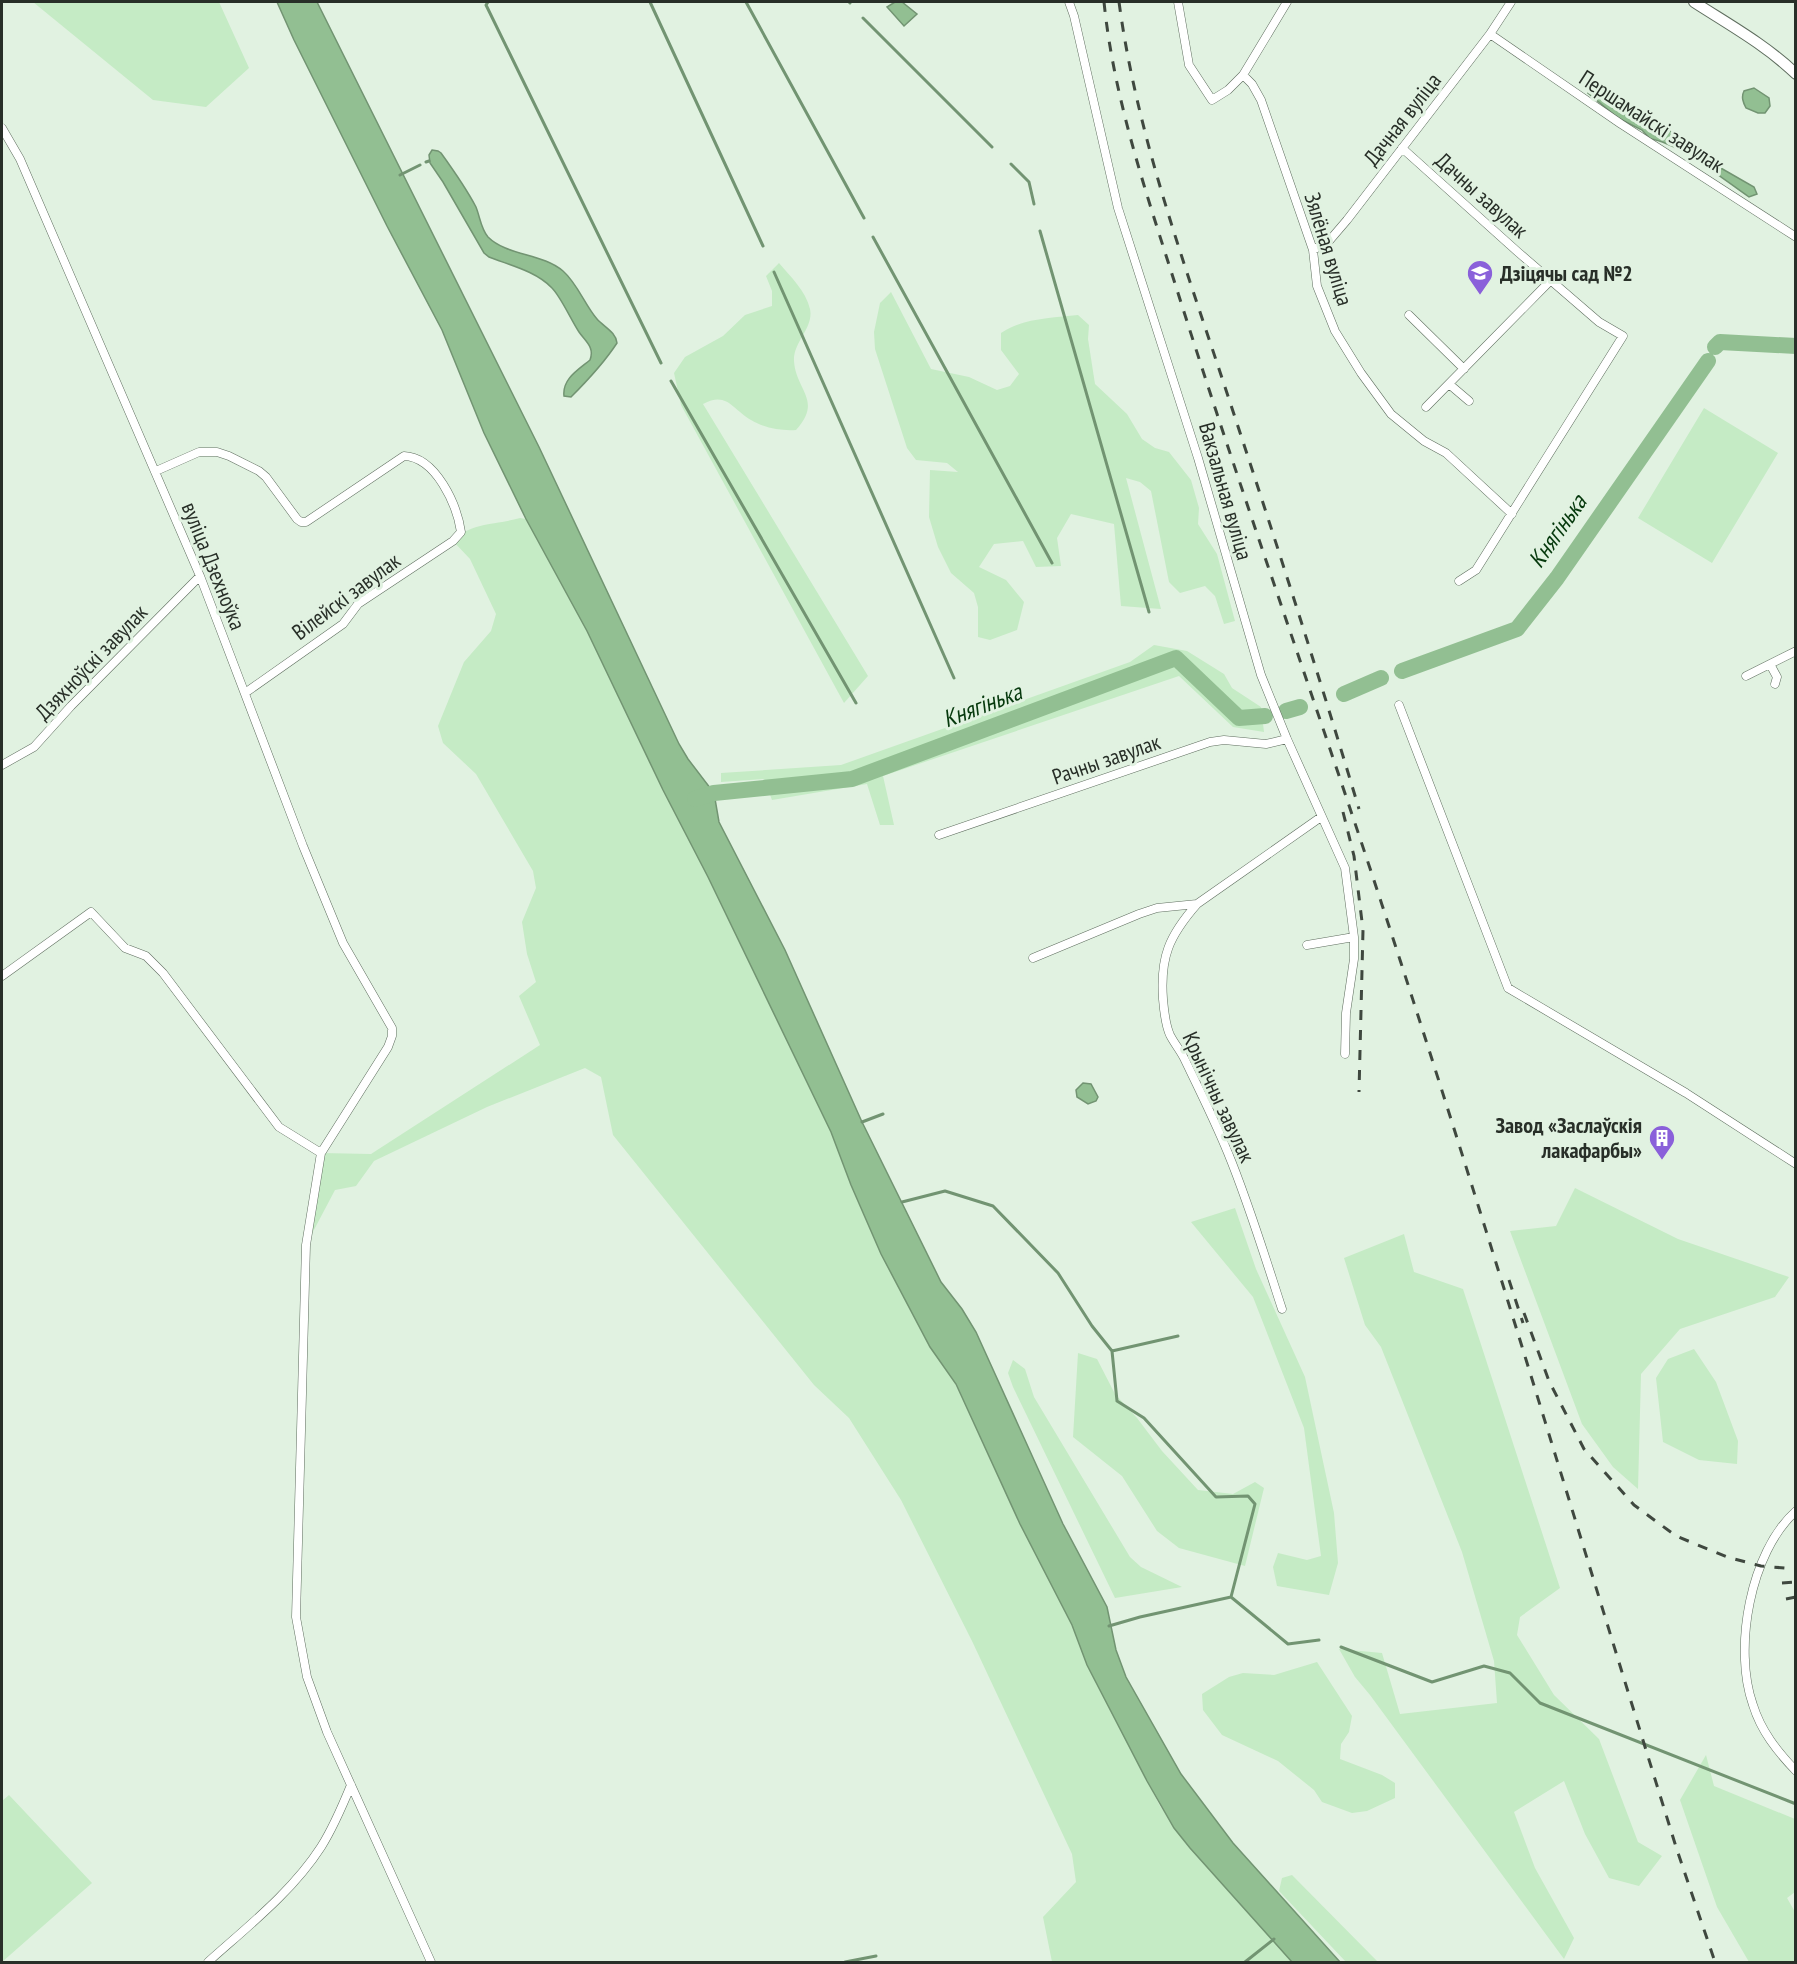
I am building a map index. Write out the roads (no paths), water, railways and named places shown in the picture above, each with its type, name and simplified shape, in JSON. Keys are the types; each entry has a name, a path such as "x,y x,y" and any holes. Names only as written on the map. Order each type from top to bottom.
{"main road":[{"path":"1694,2 1759,44 1796,74"}],"street":[{"name":"Вакзальная вуліца","path":"1069,2 1118,208 1198,458 1262,675 1287,739 1345,868 1354,937 1354,959 1346,1013 1345,1054"},
{"path":"1178,2 1189,65 1212,100 1228,90 1244,75 1287,2"},
{"name":"Дачная вуліца","path":"1313,250 1329,240 1347,220 1490,34 1511,2"},
{"name":"Першамайскі завулак","path":"1490,34 1621,124 1796,237"},
{"name":"Зялёная вуліца","path":"1244,75 1261,100 1313,250 1317,286 1335,331 1361,373 1391,414 1424,441 1446,453 1512,514"},
{"name":"вуліца Дзехноўка","path":"2,128 20,159 200,576 342,943 392,1028 388,1047 321,1153"},
{"name":"Дачны завулак","path":"1402,148 1599,322 1623,336 1512,514"},
{"path":"1426,407 1551,280"},
{"path":"1409,315 1464,369"},
{"path":"1449,384 1468,401"},
{"name":"Вілейскі завулак","path":"156,471 199,452 217,452 229,456 259,471 297,519 306,522 404,456 414,456 432,470 453,501 461,532 453,541 358,604 343,624 245,693"},
{"path":"1459,580 1476,570 1512,514"},
{"name":"Дзяхноўскі завулак","path":"2,765 34,747 71,706 200,576"},
{"path":"1746,676 1796,651"},
{"path":"1770,664 1777,677 1775,684"},
{"path":"1400,705 1508,988 1686,1093 1796,1164"},
{"name":"Рачны завулак","path":"939,835 1209,742 1224,740 1266,744 1287,739"},
{"path":"1033,958 1139,914 1157,909 1197,904 1321,817"},
{"name":"Крынічны завулак","path":"1197,904 1173,934 1167,948 1162,984 1165,1018 1169,1034 1183,1055 1228,1152 1282,1309"},
{"path":"2,976 91,912 125,948 146,956 163,973 279,1126 321,1153 306,1245 296,1617 307,1677 327,1732 432,1962"},
{"path":"1307,945 1354,937"},
{"path":"1794,1512 1768,1548 1761,1566 1748,1611 1744,1652 1748,1686 1758,1719 1765,1732 1796,1771"},
{"path":"208,1962 281,1895 320,1849 334,1825 351,1785"}],"waterway":[{"path":"488,2 486,5 661,363"},
{"path":"650,2 763,246"},
{"path":"746,2 864,218"},
{"path":"863,18 992,147"},
{"path":"1011,164 1029,182 1034,204"},
{"path":"400,175 420,165"},
{"path":"1040,231 1149,612"},
{"path":"873,237 1052,563"},
{"path":"774,272 954,678"},
{"name":"Княгінька","path":"1715,347 1720,342 1796,346"},
{"name":"Княгінька","path":"1402,671 1517,629 1557,578 1708,361"},
{"path":"671,381 856,703"},
{"name":"Княгінька","path":"695,799 714,793 852,779 1176,658 1239,718 1265,716"},
{"name":"Княгінька","path":"1344,694 1381,678"},
{"name":"Княгінька","path":"1286,711 1300,707"},
{"path":"862,1122 883,1114"},
{"path":"902,1202 945,1191 993,1206 1058,1273 1092,1326 1112,1351 1178,1336"},
{"path":"1112,1351 1117,1401 1144,1418 1216,1497 1248,1496 1255,1504 1231,1597"},
{"path":"1109,1626 1231,1597 1288,1644 1319,1640"},
{"path":"1341,1647 1432,1682 1484,1666 1510,1673 1540,1703 1796,1804"},
{"path":"1245,1962 1274,1939"},
{"path":"845,1962 876,1956"}],"railway":[{"path":"1104,2 1124,113 1155,221 1215,409 1422,1027 1677,1850 1715,1962"},
{"path":"1119,2 1136,96 1161,189 1291,590 1359,809"},
{"path":"1343,812 1354,856 1363,930 1359,1092"},
{"path":"1509,1280 1523,1323"},
{"path":"1524,1313 1549,1381 1584,1449 1634,1505 1676,1536 1727,1557 1761,1566 1796,1569"},
{"path":"1782,1583 1796,1582"},
{"path":"1786,1599 1796,1597"}],"place":[{"name":"Дзіцячы сад №2","path":"1480,296"},
{"name":"Завод «Заслаўскія лакафарбы»","path":"1662,1161"}]}
